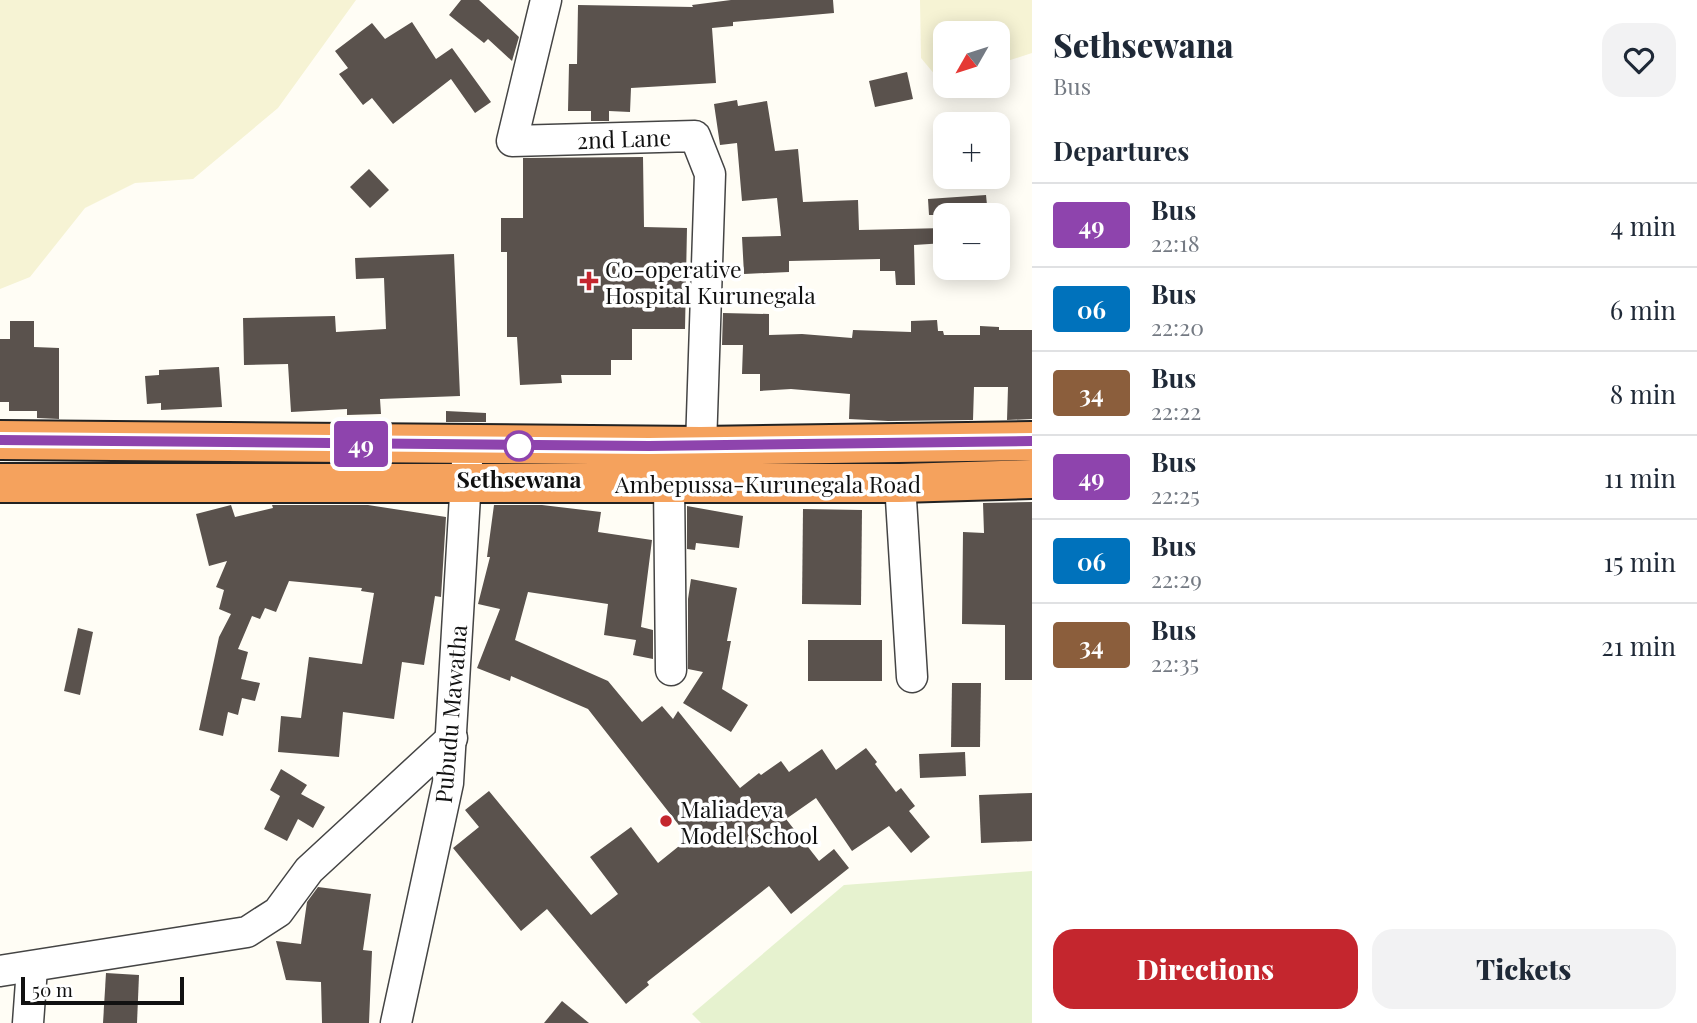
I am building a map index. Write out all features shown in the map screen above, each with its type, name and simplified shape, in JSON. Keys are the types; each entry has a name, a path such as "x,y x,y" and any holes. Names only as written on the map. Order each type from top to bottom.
{"highway":[{"name":"Ambepussa-Kurunegala Road","path":"0,440 467,446 1032,441"},
{"name":"Ambepussa-Kurunegala Road","path":"0,483 900,483 1032,480"}],"street":[{"name":"2nd Lane","path":"546,0 512,141 695,136 710,174 701,446"},
{"name":"Pubudu Mawatha","path":"396,1023 448,783 467,484 467,446"},
{"path":"669,483 671,670"},
{"path":"900,483 912,677"},
{"path":"0,971 247,932 278,912 309,870 452,738"},
{"path":"28,1023 32,968"}],"shaded area":[{"path":"0,0 356,0 278,108 193,179 135,183 85,208 30,277 0,289"},
{"path":"920,0 1032,0 1032,53 1010,60 1010,21 933,21 933,72 921,58"}],"green space":[{"path":"1032,871 1032,1023 701,1023 692,1014 844,885"}],"building":[{"path":"461,0 479,0 519,37 512,61 488,39 484,43 449,15"},
{"path":"731,0 833,0 834,13 733,22 733,26 712,28 716,83 631,88 630,112 609,111 609,121 591,121 591,111 568,111 569,64 577,64 578,5 693,7 692,5"},
{"path":"412,22 436,59 452,48 491,102 475,113 451,79 393,124 372,98 363,105 339,74 348,68 335,51 372,23 385,39"},
{"path":"907,72 913,99 875,107 869,81"},
{"path":"737,100 738,106 767,101 775,151 798,149 803,202 858,200 859,230 933,228 933,244 914,245 915,285 896,285 895,271 880,271 880,259 789,261 789,272 744,274 742,237 781,236 777,198 742,201 737,143 720,145 714,104"},
{"name":"Co-operative Hospital Kurunegala","path":"643,157 644,227 687,228 685,329 632,329 632,360 611,360 611,375 561,375 562,383 520,385 517,337 507,337 507,252 501,252 501,218 523,218 523,158"},
{"path":"369,169 389,190 370,208 350,187"},
{"path":"986,195 987,203 933,203 933,215 929,215 928,199"},
{"path":"454,254 460,396 380,399 381,414 347,415 347,409 291,412 288,364 244,365 243,318 335,316 336,332 386,329 384,278 356,279 355,258"},
{"path":"723,313 769,314 769,335 802,334 852,338 853,330 911,332 911,321 937,320 938,331 943,331 944,335 980,335 980,326 999,327 999,330 1032,330 1032,419 1007,420 1008,387 974,387 973,420 849,419 850,394 791,389 760,391 760,374 742,374 743,345 722,345"},
{"path":"10,321 34,321 34,347 59,348 59,419 37,418 37,411 9,411 9,402 0,402 0,339 10,339"},
{"path":"219,367 222,407 161,410 161,403 147,404 145,376 159,375 159,370"},
{"path":"446,411 486,413 486,422 446,422"},
{"path":"1032,502 1032,680 1005,680 1005,625 962,624 963,532 984,533 983,503"},
{"path":"231,505 235,517 273,508 272,505 368,505 446,517 441,597 435,596 424,665 402,662 394,719 343,712 339,757 278,752 281,716 301,718 309,657 362,664 374,593 361,591 362,588 289,581 276,612 265,608 260,619 252,616 238,649 248,652 241,679 260,683 255,701 242,698 238,715 228,712 223,736 199,730 219,637 231,614 219,609 224,590 216,587 227,561 209,566 196,514"},
{"path":"494,505 542,505 601,512 598,532 652,540 641,627 653,630 653,659 633,655 636,640 604,635 608,604 528,592 515,640 608,681 642,722 662,706 673,719 678,711 740,788 781,761 789,772 822,749 836,770 866,748 896,792 901,788 915,806 909,811 930,837 911,853 889,826 852,851 816,798 786,819 819,861 834,849 849,868 791,914 769,886 647,982 649,985 626,1004 547,909 521,931 453,848 479,827 465,810 489,791 591,915 618,894 590,857 631,827 658,863 689,838 588,709 511,676 510,681 477,668 500,609 478,604 490,557 487,557"},
{"path":"687,506 743,516 739,548 696,543 695,550 687,549"},
{"path":"803,509 862,510 861,605 802,604"},
{"path":"691,579 737,588 727,641 731,641 722,689 748,705 731,732 683,703 703,672 688,669 688,599"},
{"path":"78,628 93,632 80,695 64,691"},
{"path":"808,640 882,640 882,681 808,681"},
{"path":"952,683 981,683 980,747 951,747"},
{"path":"965,752 966,776 920,778 919,754"},
{"path":"281,769 307,785 301,794 325,807 313,828 298,819 287,841 264,829 280,796 270,790"},
{"path":"1032,793 1032,841 981,843 979,795"},
{"path":"318,887 371,894 363,950 372,951 369,1023 322,1023 321,982 286,980 276,941 301,944 307,902"},
{"path":"106,973 139,975 137,1023 103,1023"},
{"path":"562,1001 589,1023 544,1023"}],"bus line":[{"name":"49","path":"0,440 467,446 1032,441"}],"place":[{"name":"Co-operative Hospital Kurunegala","path":"589,281"},
{"name":"Sethsewana","path":"519,446"},
{"name":"Maliadeva Model School","path":"666,821"}]}
